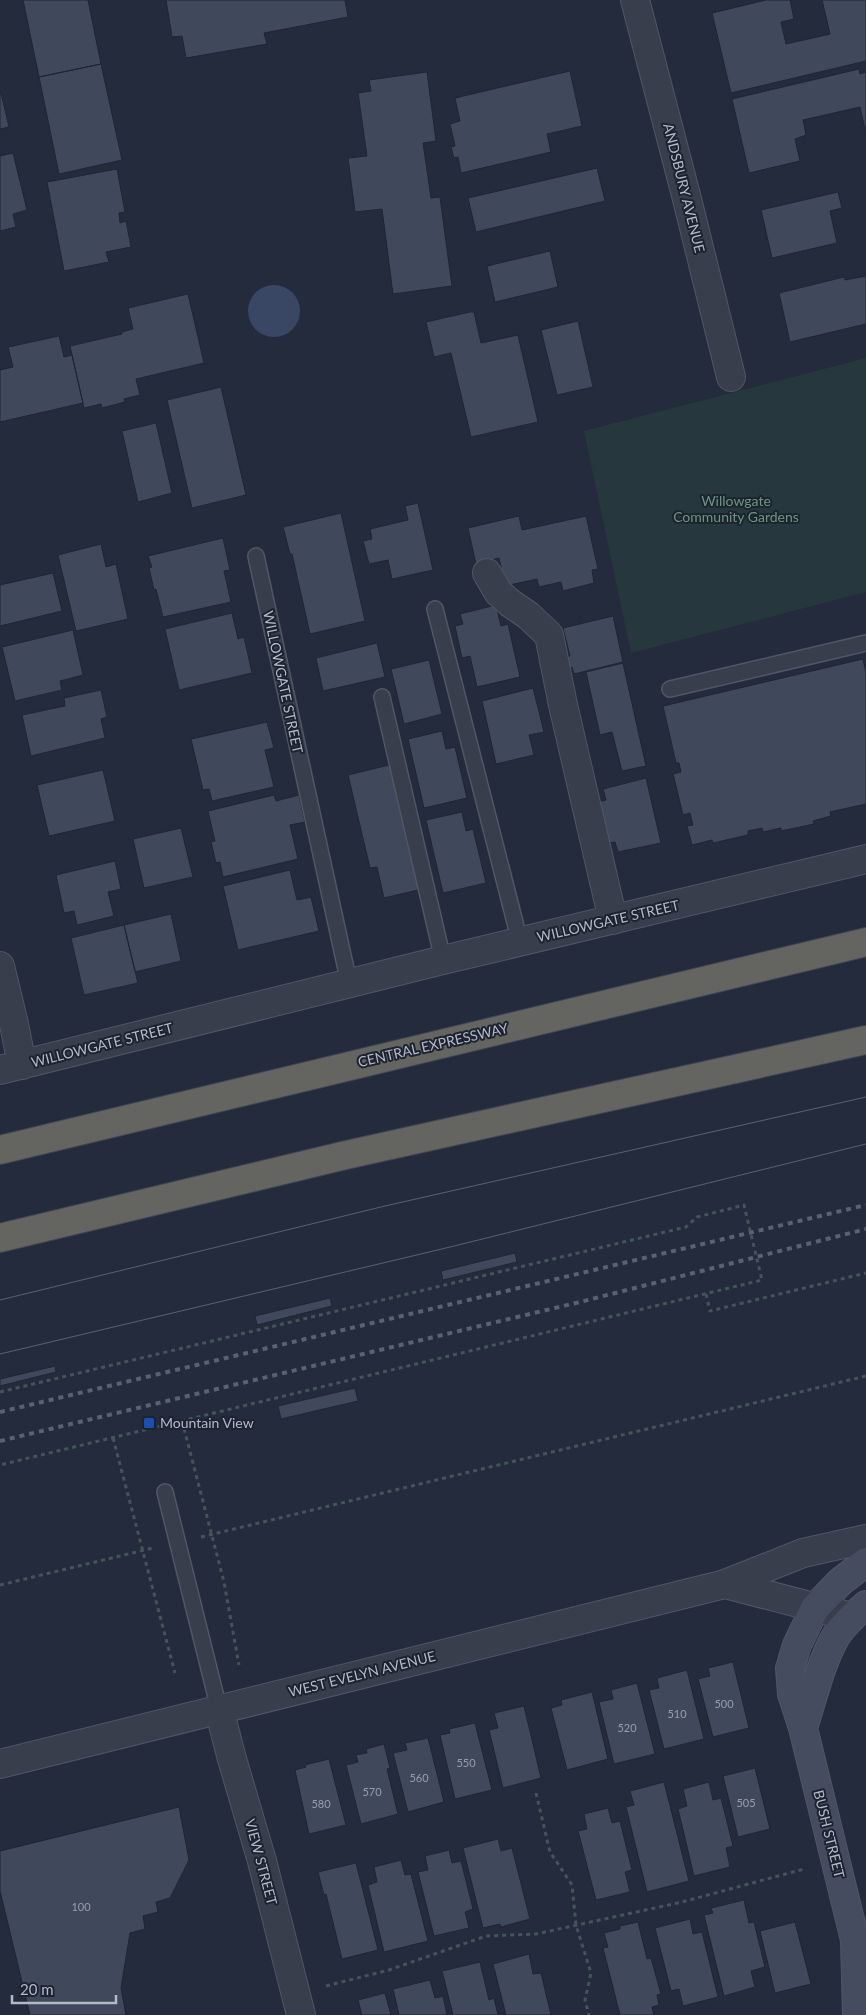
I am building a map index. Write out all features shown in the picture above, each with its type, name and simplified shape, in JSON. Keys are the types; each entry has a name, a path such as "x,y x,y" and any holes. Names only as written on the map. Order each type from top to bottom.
{"highway":[{"name":"CENTRAL EXPRESSWAY","path":"0,1150 866,942"},
{"path":"0,1238 346,1155 866,1040"}],"main road":[{"name":"BUSH STREET","path":"857,2015 860,1948 803,1728 792,1694 790,1668 796,1645 815,1608 840,1582 866,1562"},
{"path":"803,1728 823,1665 837,1636 859,1611"}],"street":[{"name":"ANDSBURY AVENUE","path":"635,0 731,376"},
{"path":"487,573 498,592 529,616 549,635 562,705 613,920"},
{"name":"WILLOWGATE STREET","path":"11,1067 443,960 866,859"},
{"path":"0,966 14,1024 11,1067"},
{"name":"WEST EVELYN AVENUE","path":"0,1764 725,1584 803,1553 866,1539"},
{"name":"WEST EVELYN AVENUE","path":"725,1584 815,1608 859,1611"},
{"name":"VIEW STREET","path":"219,1709 262,1861 298,2004"}],"lane":[{"name":"WILLOWGATE STREET","path":"256,556 349,983"},
{"path":"435,609 520,942"},
{"path":"670,689 866,643"},
{"path":"382,697 443,960"},
{"path":"165,1492 219,1709"}],"path":[{"path":"0,1392 686,1227 697,1217 744,1206 762,1280 0,1465"},
{"path":"706,1294 710,1311 866,1273"},
{"path":"0,1585 866,1376"},
{"path":"182,1421 224,1582 239,1665"},
{"path":"113,1438 175,1673"},
{"path":"536,1793 550,1852 572,1885 576,1925 591,1973 585,2000 589,2015"},
{"path":"298,2004 486,1936 536,1934 682,1902 836,1859"}],"green space":[{"name":"Willowgate Community Gardens","path":"866,358 866,592 631,653 584,431"}],"water":[{"path":"269,285 279,285 288,289 296,297 300,311 296,325 288,333 279,337 269,337 260,333 252,325 248,316 248,306 252,297 260,289"}],"building":[{"path":"23,0 88,0 101,64 39,77"},
{"path":"166,0 345,0 348,17 264,33 267,44 186,58 182,36 172,37"},
{"path":"766,0 790,0 794,19 781,22 786,44 830,34 822,0 866,0 866,61 731,93 712,13"},
{"path":"101,64 122,160 59,174 39,77"},
{"path":"859,69 860,74 866,72 866,134 860,107 803,120 806,135 795,139 800,161 749,173 732,99"},
{"path":"570,71 582,126 547,134 551,152 461,173 458,157 454,158 451,147 455,146 450,124 460,121 455,98"},
{"path":"427,72 436,141 423,143 431,198 440,197 452,286 393,294 382,209 355,212 348,158 367,156 358,93 371,91 369,80"},
{"path":"0,93 9,127 0,129"},
{"path":"13,153 27,210 13,214 16,227 0,231 0,156"},
{"path":"597,168 605,201 476,232 468,198"},
{"path":"117,169 125,212 119,213 120,223 126,221 131,247 106,252 109,262 64,271 47,182"},
{"path":"838,192 842,208 830,211 837,243 772,258 761,210"},
{"path":"550,251 558,287 495,302 487,266"},
{"path":"866,276 866,324 790,342 779,293 844,277 845,280"},
{"path":"188,294 204,363 136,379 140,395 124,399 125,402 102,408 101,404 84,408 70,346 122,334 122,332 133,329 128,308"},
{"path":"474,312 481,343 518,335 538,422 471,437 451,353 434,357 426,322"},
{"path":"578,321 593,387 557,395 541,330"},
{"path":"59,336 64,357 72,355 83,403 0,422 0,370 13,367 8,347"},
{"path":"221,387 246,495 192,508 167,400"},
{"path":"156,423 172,493 138,502 122,431"},
{"path":"418,503 433,570 392,579 388,560 369,564 363,541 372,539 370,529 408,520 405,506"},
{"path":"341,513 365,621 310,634 292,554 290,554 283,527"},
{"path":"519,516 522,530 586,516 598,569 592,570 594,583 563,591 561,582 539,587 537,579 505,586 499,558 476,564 468,528"},
{"path":"223,538 230,570 224,571 231,602 163,617 156,589 154,590 149,568 152,567 148,556"},
{"path":"101,544 106,567 116,564 128,619 76,631 58,555"},
{"path":"53,573 62,611 0,626 0,585"},
{"path":"496,605 501,626 508,624 520,677 477,687 470,656 462,658 455,626 463,624 460,614"},
{"path":"232,613 238,639 244,637 252,673 179,690 165,629"},
{"path":"613,616 623,662 574,674 567,657 570,656 563,628"},
{"path":"73,630 83,675 60,681 62,690 15,701 2,647"},
{"path":"377,643 385,677 323,691 316,658"},
{"path":"863,659 866,673 866,804 830,812 831,816 813,821 814,824 781,831 781,828 763,832 762,828 748,831 748,835 713,843 712,840 692,845 687,826 693,825 690,813 683,815 673,774 681,772 679,763 676,763 663,706"},
{"path":"429,660 442,714 404,724 391,669"},
{"path":"623,663 646,766 622,771 612,732 600,735 586,672"},
{"path":"533,688 544,732 529,735 534,755 496,764 482,701"},
{"path":"101,690 107,717 101,719 105,738 31,756 22,715 65,706 64,698"},
{"path":"267,722 274,748 265,750 274,787 212,801 209,789 203,790 191,739"},
{"path":"442,731 446,749 455,747 467,798 424,808 408,739"},
{"path":"393,764 422,889 384,898 377,867 370,868 348,775"},
{"path":"103,770 115,821 49,836 37,785"},
{"path":"646,778 661,843 618,852 615,842 604,844 594,803 606,800 603,789"},
{"path":"274,795 276,801 299,795 305,822 290,825 298,859 223,877 220,862 216,863 211,842 215,841 208,811"},
{"path":"462,812 466,831 473,829 486,883 443,893 426,820"},
{"path":"181,828 193,877 144,888 133,839"},
{"path":"115,861 121,889 108,892 114,916 77,925 74,911 64,913 56,875"},
{"path":"290,870 297,900 311,897 319,931 238,950 223,886"},
{"path":"171,914 181,961 135,972 124,925"},
{"path":"124,925 138,983 84,995 71,938"},
{"path":"515,1253 517,1262 443,1280 441,1271"},
{"path":"330,1298 332,1306 257,1325 255,1316"},
{"path":"55,1366 56,1372 0,1386 0,1379"},
{"path":"355,1388 358,1401 281,1419 278,1406"},
{"path":"733,1662 749,1728 713,1737 698,1679 710,1676 708,1668"},
{"path":"687,1670 704,1739 664,1749 649,1690 659,1688 657,1678"},
{"path":"637,1683 655,1754 614,1764 599,1702 613,1699 611,1690"},
{"path":"592,1692 608,1759 567,1770 551,1708 562,1705 561,1700"},
{"path":"524,1706 541,1778 503,1788 489,1730 498,1728 494,1713"},
{"path":"475,1723 492,1790 455,1799 440,1735 450,1733 449,1729"},
{"path":"428,1738 444,1802 408,1812 393,1753 407,1750 405,1743"},
{"path":"384,1744 390,1768 387,1769 398,1814 361,1824 346,1765 358,1762 356,1755 367,1753 366,1749"},
{"path":"329,1759 346,1825 309,1834 295,1770 306,1767 305,1765"},
{"path":"755,1768 770,1829 738,1837 723,1776"},
{"path":"664,1782 689,1881 647,1892 626,1807 634,1805 630,1791"},
{"path":"709,1782 713,1800 721,1798 733,1846 726,1848 730,1867 694,1876 678,1809 687,1806 683,1789"},
{"path":"179,1807 189,1860 170,1898 156,1902 158,1912 143,1916 145,1929 130,1933 121,1988 126,2015 30,2015 0,1891 0,1851"},
{"path":"608,1808 612,1823 620,1821 632,1870 625,1872 630,1892 596,1900 578,1831 587,1829 584,1814"},
{"path":"498,1839 501,1851 512,1848 530,1919 501,1927 500,1924 483,1928 463,1848"},
{"path":"449,1850 452,1863 461,1861 473,1909 465,1912 469,1928 434,1936 418,1872 428,1870 425,1856"},
{"path":"401,1860 405,1875 411,1874 428,1941 384,1952 368,1885 377,1882 374,1867"},
{"path":"356,1863 378,1950 342,1959 326,1894 324,1895 318,1872"},
{"path":"744,1900 749,1923 754,1922 765,1967 751,1971 755,1987 724,1996 704,1915 713,1913 711,1908"},
{"path":"690,1919 693,1934 702,1932 718,1997 683,2006 679,1989 671,1991 655,1928"},
{"path":"638,1922 647,1959 651,1958 661,1994 657,1995 659,2005 652,2007 654,2015 620,2015 603,1948 608,1947 604,1933 620,1929 620,1926"},
{"path":"795,1922 811,1984 775,1993 760,1931"},
{"path":"529,1954 533,1974 541,1973 551,2015 506,2015 493,1964"},
{"path":"480,1962 489,2000 494,1998 498,2015 453,2015 442,1971"},
{"path":"430,1980 435,1998 443,1996 447,2015 399,2015 393,1989"},
{"path":"385,1993 391,2015 362,2015 358,2000"}],"tram line":[{"path":"0,1300 385,1206 866,1097"},
{"path":"0,1354 446,1248 866,1144"}],"railway":[{"path":"0,1412 866,1205"},
{"path":"0,1441 580,1302 866,1229"}],"place":[{"name":"Mountain View","path":"149,1423"}]}
